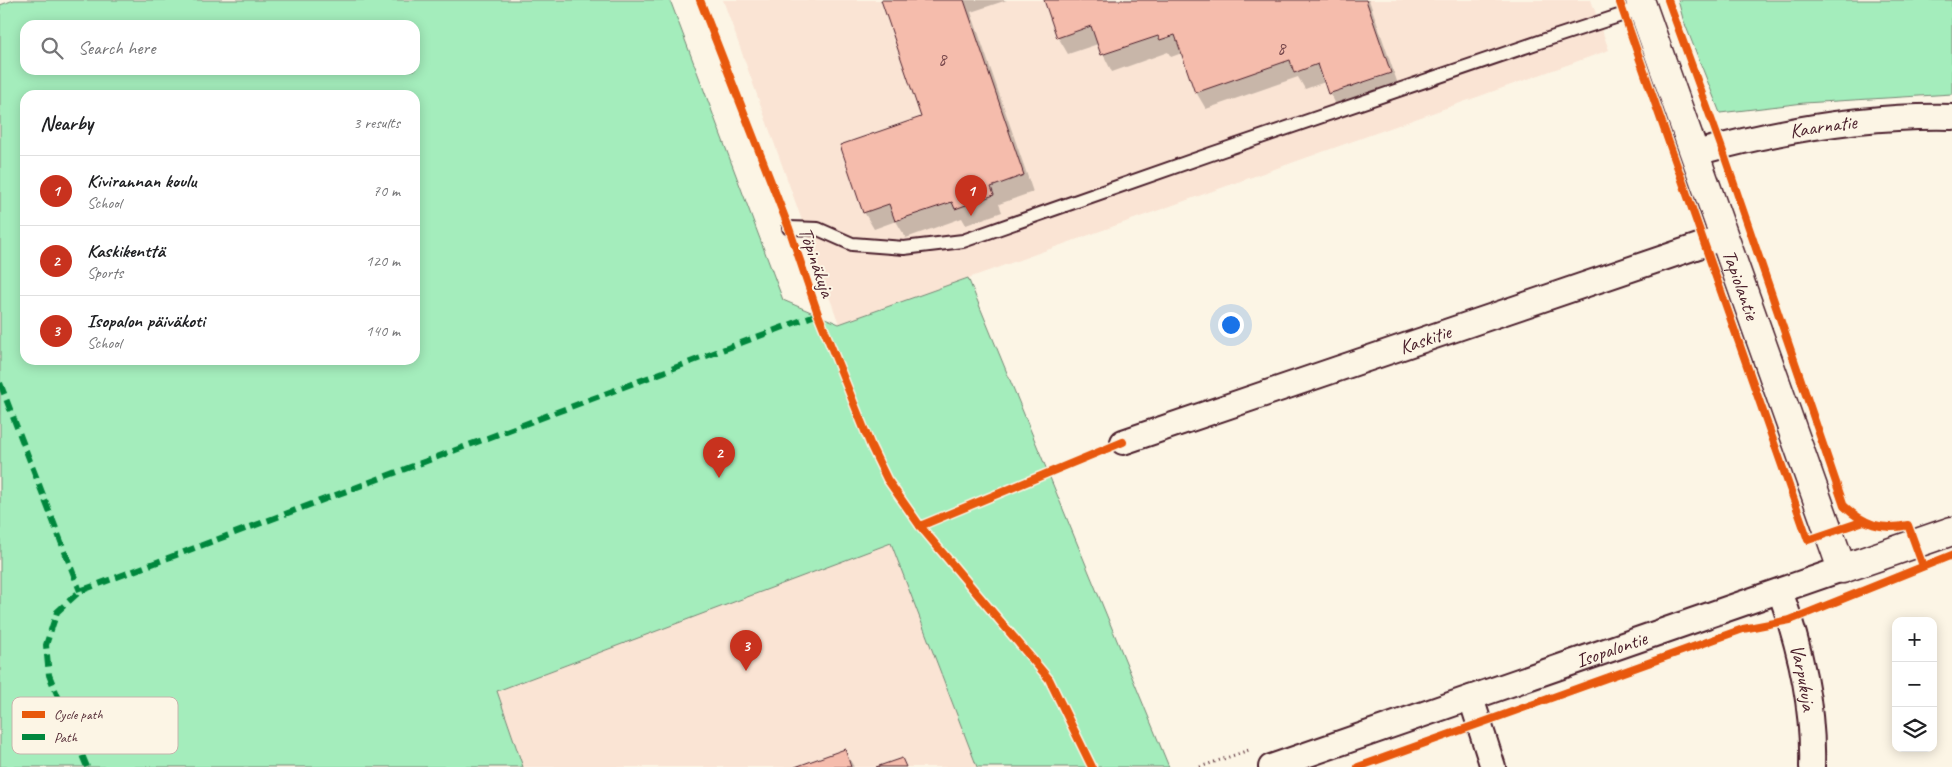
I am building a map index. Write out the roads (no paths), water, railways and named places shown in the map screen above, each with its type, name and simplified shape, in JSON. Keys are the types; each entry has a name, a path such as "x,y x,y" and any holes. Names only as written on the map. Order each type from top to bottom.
{"street":[{"name":"Tapiolantie","path":"1642,4 1842,569"},
{"name":"Kaarnatie","path":"1696,153 1826,123 1915,116 1952,117"},
{"name":"Kaskitie","path":"1123,442 1725,237"},
{"name":"Isopalontie","path":"1271,767 1952,531"},
{"name":"Varpukuja","path":"1780,591 1790,620 1809,702 1812,767"},
{"path":"1471,698 1492,767"}],"lane":[{"path":"789,228 818,229 852,244 904,248 963,241 1229,147 1599,21 1642,4"}],"place":[{"name":"Kivirannan koulu","path":"971,216"},
{"name":"Kaskikenttä","path":"719,478"},
{"name":"Isopalon päiväkoti","path":"746,671"}]}
